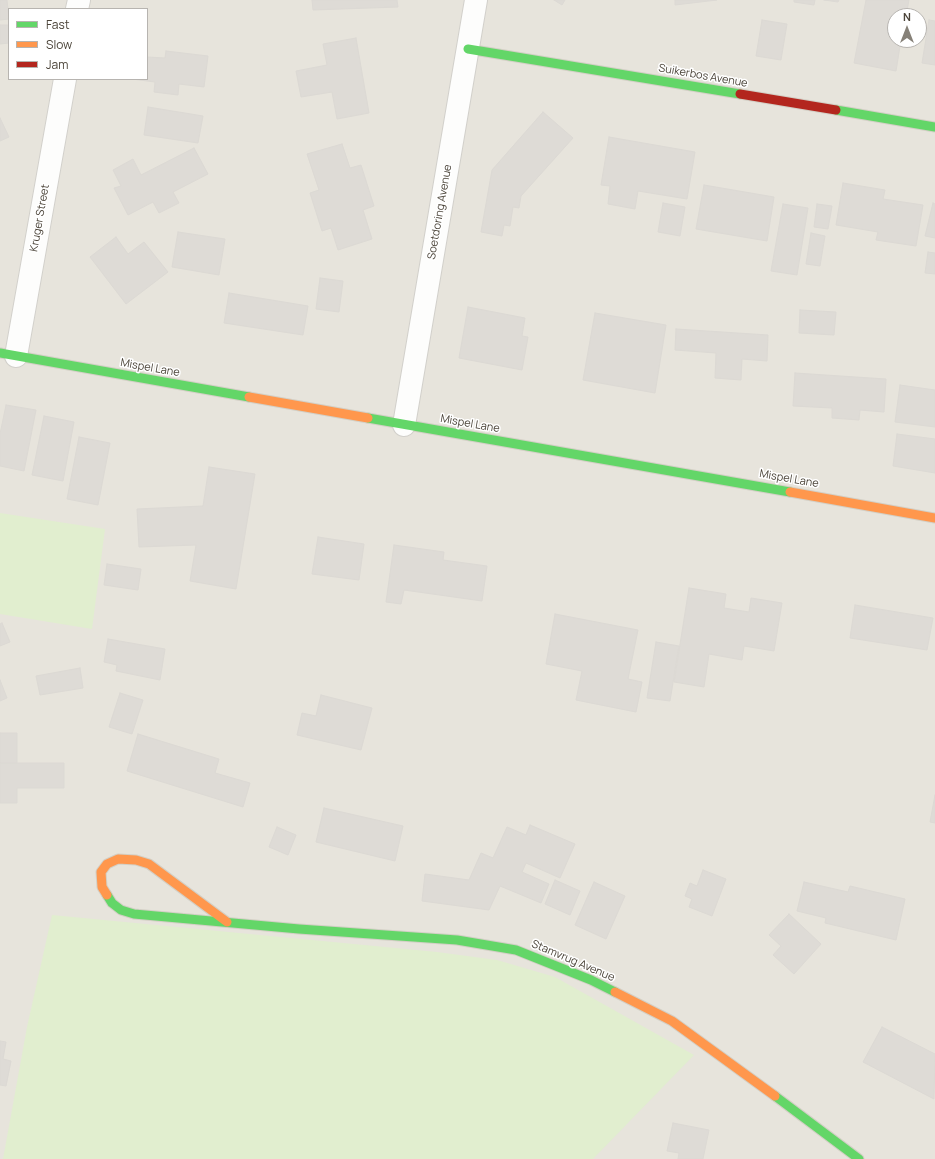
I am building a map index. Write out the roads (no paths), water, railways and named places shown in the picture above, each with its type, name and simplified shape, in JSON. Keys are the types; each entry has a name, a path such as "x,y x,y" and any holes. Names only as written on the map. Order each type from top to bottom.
{"street":[{"name":"Soetdoring Avenue","path":"404,424 476,0"},
{"name":"Suikerbos Avenue","path":"468,49 935,127"},
{"name":"Kruger Street","path":"8,355 65,80"},
{"name":"Mispel Lane","path":"8,355 935,518"},
{"name":"Stamvrug Avenue","path":"227,922 149,864 136,860 118,859 107,864 101,872 100,877 104,893 112,903 121,910 156,917 307,930 457,940 516,950 591,980 672,1021 726,1059 859,1159"}]}
